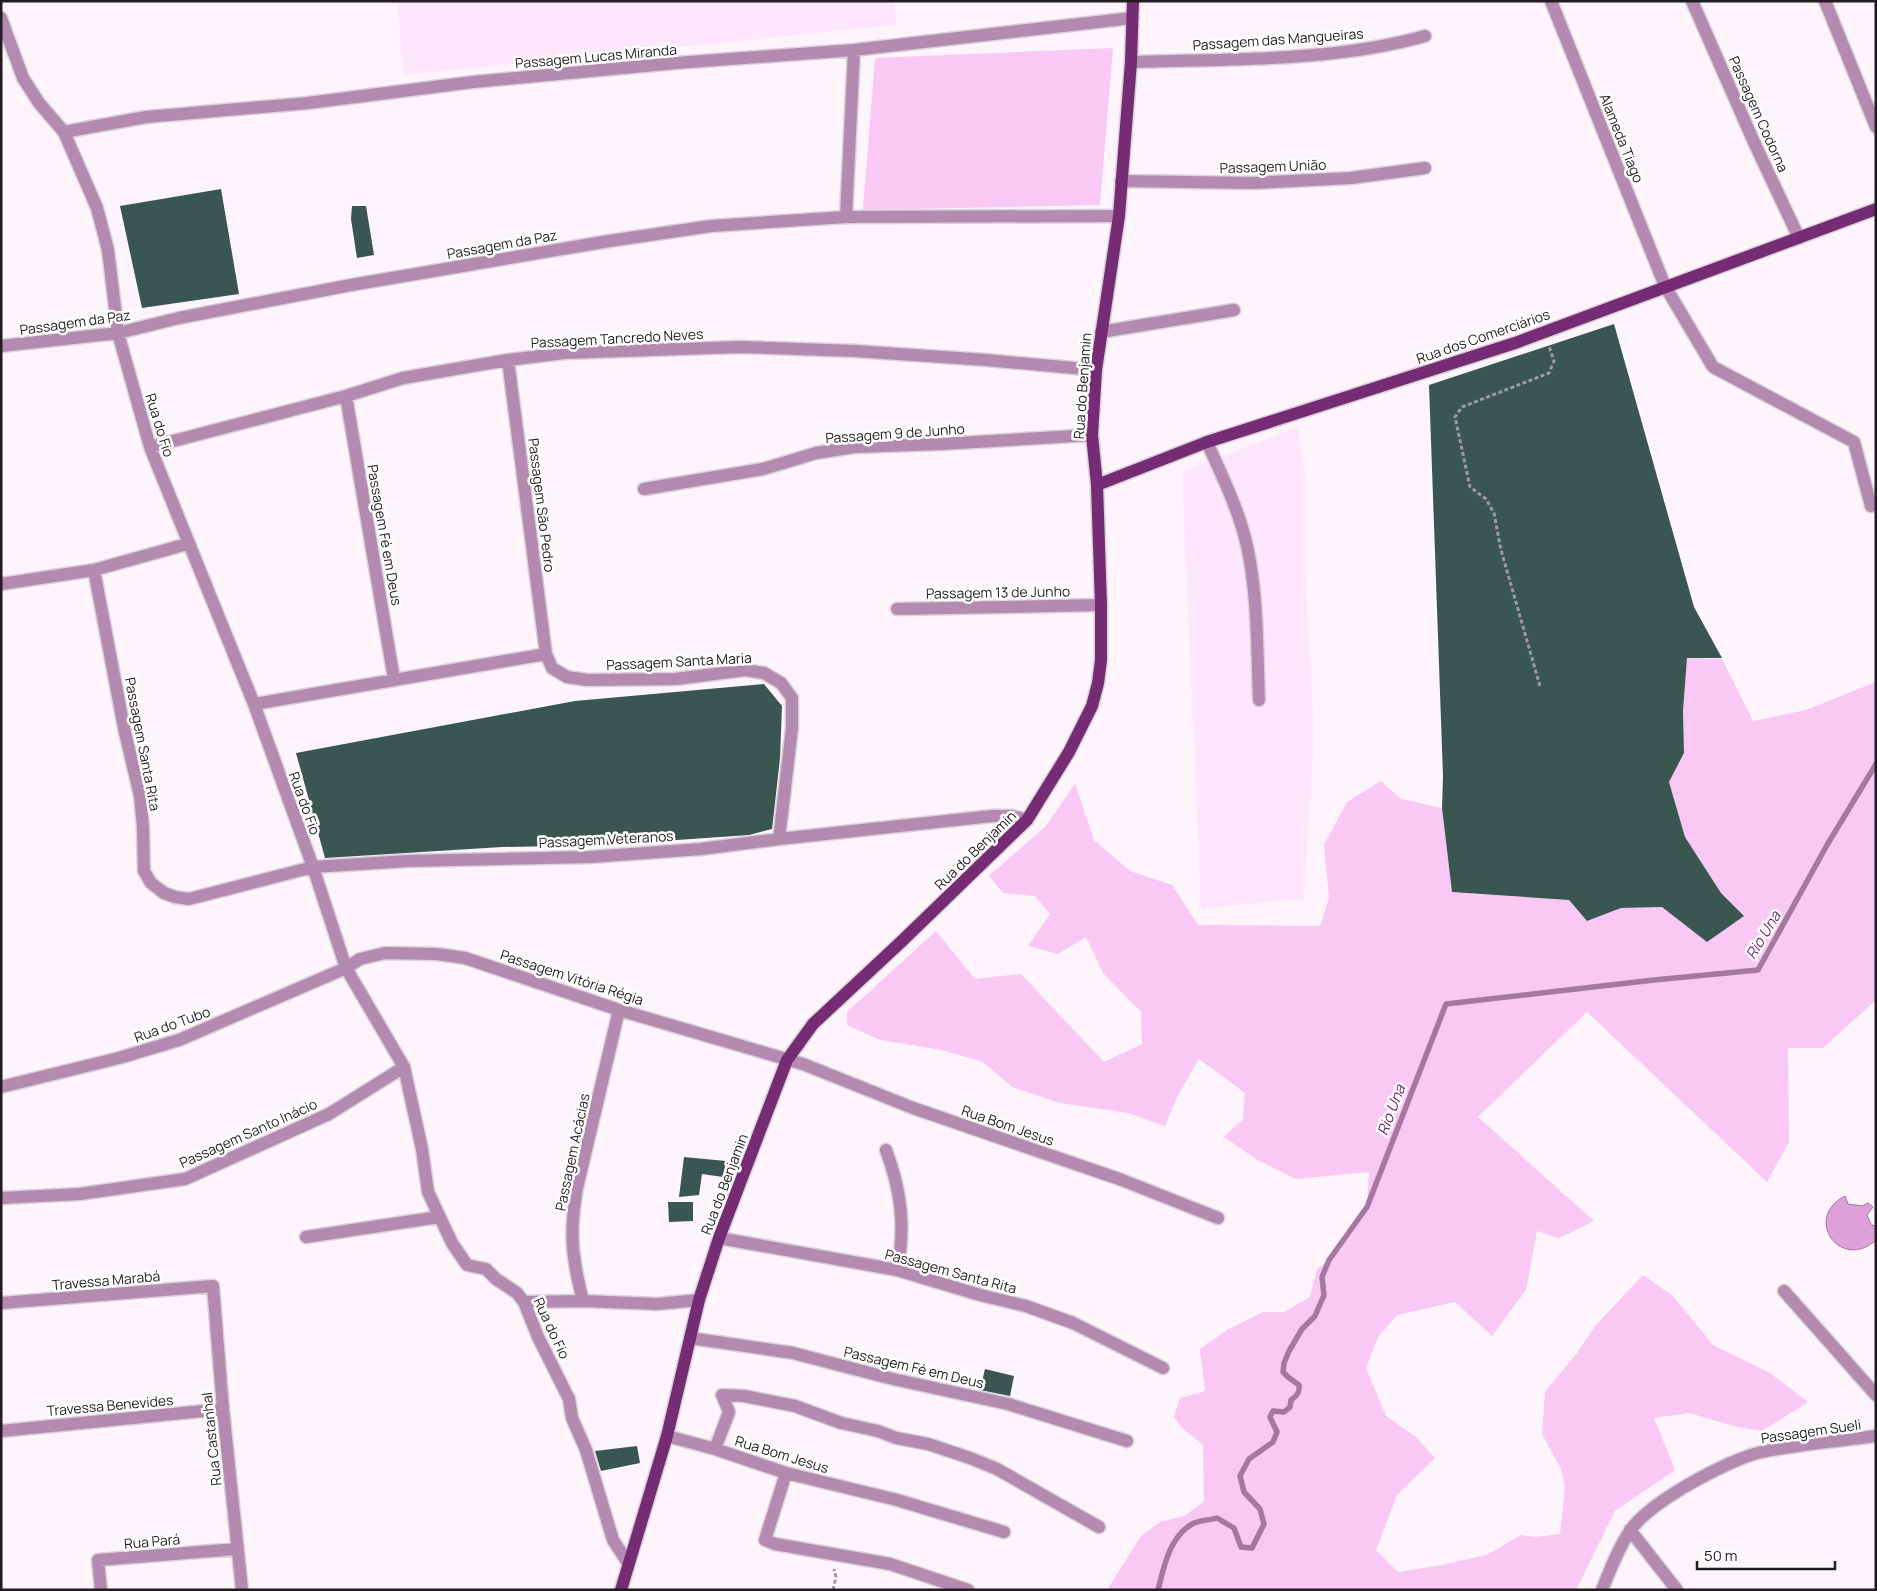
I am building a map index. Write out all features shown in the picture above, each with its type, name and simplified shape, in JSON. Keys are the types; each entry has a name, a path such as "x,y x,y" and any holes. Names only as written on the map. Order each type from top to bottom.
{"main road":[{"name":"Rua do Benjamin","path":"622,1588 667,1436 699,1300 719,1238 787,1060 812,1024 902,941 1027,820 1065,759 1092,706 1098,684 1101,660 1101,605 1097,484 1092,435 1096,370 1119,216 1131,62 1133,1"},
{"name":"Rua dos Comerciários","path":"1097,484 1207,442 1515,343 1876,209"}],"street":[{"name":"Alameda Tiago","path":"1551,1 1665,286 1713,366 1854,442 1871,506"},
{"name":"Passagem Codorna","path":"1692,1 1753,140 1799,238"},
{"path":"1825,1 1876,127"},
{"name":"Rua do Fio","path":"1,18 24,78 38,103 64,132 98,208 108,250 118,333 150,447 254,704 313,867 346,968 404,1067 422,1149 428,1192 452,1243 467,1264 486,1269 496,1279 517,1293 524,1302 538,1336 570,1399 572,1418 586,1450 613,1540 628,1563"},
{"name":"Passagem Lucas Miranda","path":"64,132 146,117 308,103 473,82 676,63 854,50 1132,18"},
{"name":"Passagem das Mangueiras","path":"1131,62 1249,58 1361,50 1425,36"},
{"path":"846,217 854,50"},
{"name":"Passagem União","path":"1121,181 1253,183 1351,178 1425,168"},
{"name":"Passagem da Paz","path":"1,346 118,333 179,318 351,285 609,241 710,226 846,217 1119,216"},
{"path":"1101,332 1234,310"},
{"name":"Passagem Tancredo Neves","path":"150,447 346,396 403,378 508,360 564,353 740,347 874,352 1096,370"},
{"name":"Passagem São Pedro","path":"508,360 546,654"},
{"name":"Passagem Fé em Deus","path":"346,396 394,679"},
{"name":"Passagem 9 de Junho","path":"644,489 763,469 816,453 855,448 1092,435"},
{"path":"1207,442 1235,506 1247,546 1254,590 1260,700"},
{"path":"1,584 94,570 188,544"},
{"name":"Passagem Santa Rita","path":"94,570 124,728 140,796 144,871 151,883 164,893 189,899"},
{"name":"Passagem 13 de Junho","path":"897,610 1101,605"},
{"path":"254,704 546,654"},
{"name":"Passagem Santa Maria","path":"546,654 552,668 567,677 586,680 676,679 745,670 764,674 781,683 792,698 792,728 779,838"},
{"name":"Passagem Veteranos","path":"189,899 313,867 408,861 590,857 701,850 779,838 992,816 1012,816 1027,820"},
{"name":"Passagem Vitória Régia","path":"346,968 360,959 385,953 418,953 465,958 619,1010 787,1060"},
{"name":"Rua do Tubo","path":"1,1087 119,1058 179,1040 346,968"},
{"name":"Passagem Acácias","path":"583,1301 572,1254 572,1215 619,1010"},
{"name":"Rua Bom Jesus","path":"787,1060 804,1064 913,1108 1122,1180 1218,1218"},
{"name":"Passagem Santo Inácio","path":"1,1198 80,1194 185,1179 329,1114 404,1067"},
{"path":"886,1150 894,1171 902,1216 902,1243 897,1270"},
{"path":"306,1238 439,1217"},
{"name":"Passagem Santa Rita","path":"719,1238 897,1270 980,1295 1026,1306 1073,1324 1163,1368"},
{"name":"Travessa Marabá","path":"1,1303 213,1286"},
{"name":"Rua Castanhal","path":"213,1286 222,1410 242,1590"},
{"path":"1784,1291 1876,1395"},
{"path":"524,1302 583,1301 657,1304 699,1300"},
{"name":"Passagem Fé em Deus","path":"690,1338 793,1353 893,1379 1008,1404 1127,1441"},
{"path":"715,1449 729,1412 722,1394 744,1396 794,1406 841,1423 878,1431 896,1438 928,1444 970,1458 997,1469 1099,1527"},
{"name":"Travessa Benevides","path":"1,1431 222,1410"},
{"name":"Rua Bom Jesus","path":"667,1436 715,1449 786,1473 897,1500 1004,1532"},
{"name":"Passagem Sueli","path":"1602,1590 1615,1558 1630,1530 1644,1514 1673,1494 1720,1469 1760,1452 1876,1436"},
{"path":"786,1473 765,1540 775,1544 890,1564 968,1590"},
{"path":"1630,1530 1677,1590"},
{"name":"Rua Pará","path":"101,1590 98,1560 237,1549"}],"path":[{"path":"1540,686 1501,550 1494,513 1486,499 1470,487 1455,417 1462,407 1549,373 1554,361 1549,345"},
{"path":"830,1554 836,1577 833,1590"}],"shaded area":[{"path":"397,1 894,1 896,25 404,75"},
{"path":"1113,48 1100,205 863,210 875,58"},
{"path":"1298,427 1305,475 1306,586 1314,735 1304,899 1201,910 1182,472"},
{"path":"1687,658 1722,659 1753,721 1806,710 1876,682 1876,1000 1823,1048 1788,1048 1789,1142 1767,1182 1587,1012 1478,1117 1594,1221 1559,1238 1537,1231 1526,1290 1492,1336 1455,1302 1397,1315 1378,1337 1366,1368 1386,1416 1416,1437 1435,1458 1397,1495 1376,1550 1398,1572 1487,1555 1521,1535 1535,1537 1560,1534 1565,1486 1561,1469 1542,1434 1545,1392 1577,1353 1595,1326 1643,1275 1673,1296 1713,1345 1770,1373 1808,1402 1762,1431 1737,1427 1689,1413 1654,1418 1675,1470 1615,1511 1576,1590 1107,1590 1141,1536 1160,1522 1186,1515 1204,1501 1203,1445 1181,1427 1174,1417 1180,1398 1205,1391 1200,1349 1227,1330 1263,1312 1284,1312 1310,1297 1317,1269 1329,1260 1367,1207 1369,1172 1296,1179 1256,1159 1224,1137 1243,1119 1245,1093 1199,1059 1178,1095 1165,1126 1128,1113 1060,1103 1012,1087 983,1062 942,1050 880,1040 847,1025 847,1012 936,931 975,979 1021,974 1104,1062 1142,1044 1141,1012 1103,973 1086,937 1058,954 1028,946 1050,914 1035,896 1003,893 989,876 1046,826 1075,784 1094,840 1130,871 1172,885 1198,925 1320,926 1329,898 1324,845 1347,802 1381,781 1401,799 1442,808 1452,892 1569,900 1587,921 1621,908 1662,907 1744,916 1721,893 1685,837 1669,782 1684,753 1683,711"},
{"path":"1845,1196 1848,1204 1862,1206 1868,1203 1873,1207 1867,1215 1871,1224 1876,1227 1876,1240 1863,1248 1850,1250 1839,1246 1831,1238 1827,1228 1827,1217 1833,1206"}],"building":[{"path":"221,189 239,294 142,308 120,206"},
{"path":"352,206 366,206 374,255 357,258 351,219"},
{"path":"1614,324 1694,607 1722,658 1687,658 1683,711 1684,753 1669,782 1685,837 1721,893 1744,916 1707,942 1662,907 1621,908 1587,921 1569,900 1452,892 1442,808 1443,776 1429,385"},
{"path":"764,684 782,706 780,758 772,829 749,835 605,845 502,847 325,858 296,753 575,701"},
{"path":"684,1157 726,1161 723,1177 702,1174 699,1195 679,1197"},
{"path":"668,1202 693,1202 693,1221 669,1222"},
{"path":"985,1369 1014,1376 1010,1396 980,1390"},
{"path":"637,1446 640,1463 601,1471 595,1451"}],"waterway":[{"name":"Rio Una","path":"1158,1590 1169,1552 1179,1535 1194,1523 1217,1518 1234,1528 1241,1547 1252,1548 1264,1524 1260,1509 1244,1492 1240,1476 1249,1459 1273,1442 1277,1432 1270,1417 1273,1411 1284,1412 1290,1407 1291,1400 1298,1392 1299,1385 1283,1372 1284,1363 1302,1329 1315,1316 1324,1295 1322,1277 1329,1260 1367,1207 1446,1004 1758,970 1827,845 1876,764"}]}
